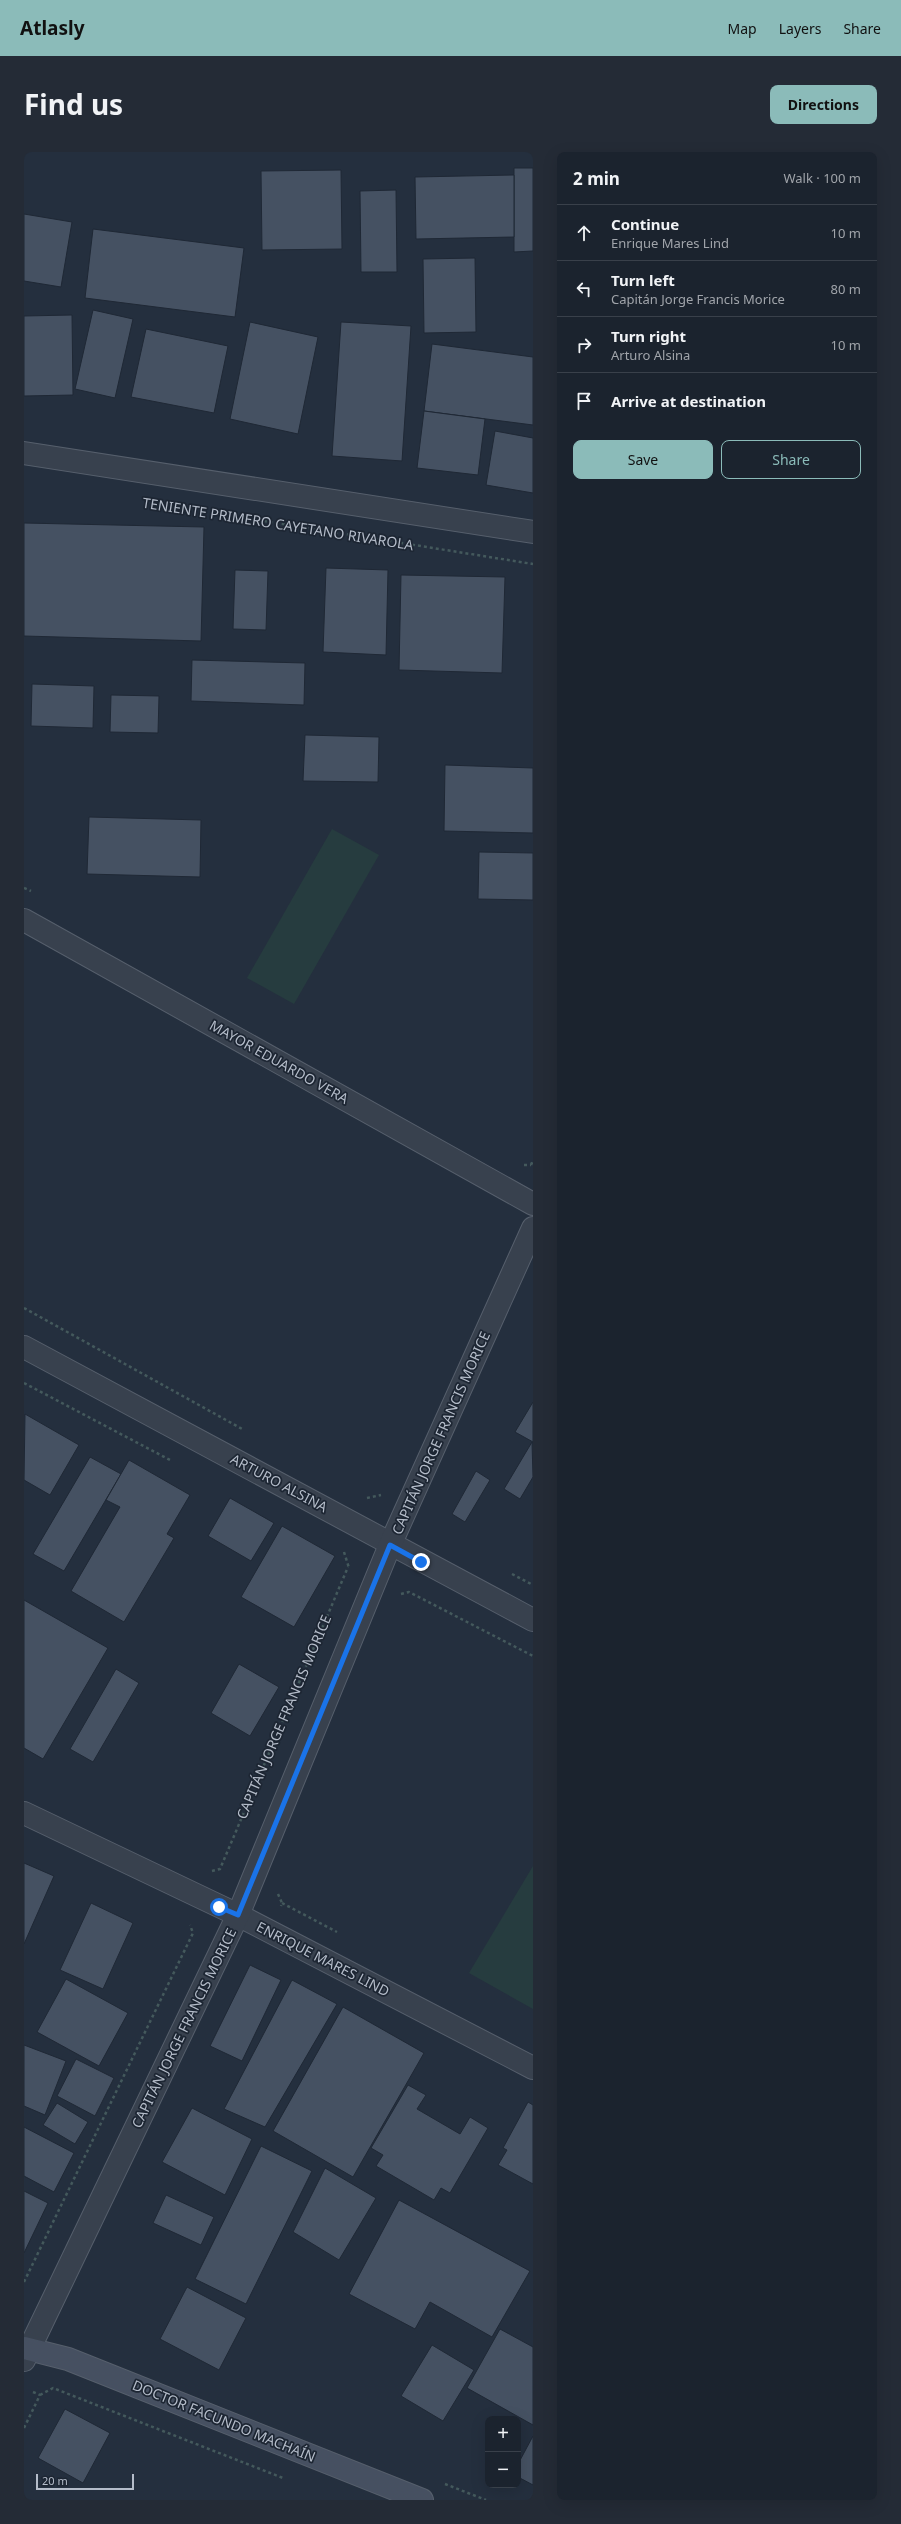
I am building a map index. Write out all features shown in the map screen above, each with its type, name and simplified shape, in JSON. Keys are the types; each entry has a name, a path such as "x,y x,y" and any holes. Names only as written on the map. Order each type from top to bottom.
{"main road":[{"name":"DOCTOR FACUNDO MACHAÍN","path":"26,2352 68,2359 422,2500"}],"street":[{"path":"24,452 533,532"},
{"name":"MAYOR EDUARDO VERA","path":"24,920 533,1204"},
{"name":"CAPITÁN JORGE FRANCIS MORICE","path":"26,2352 238,1915 390,1545 533,1228"},
{"name":"ARTURO ALSINA","path":"24,1347 390,1545 533,1620"},
{"name":"ENRIQUE MARES LIND","path":"24,1813 238,1915 533,2068"}],"path":[{"name":"TENIENTE PRIMERO CAYETANO RIVAROLA","path":"251,519 533,564"},
{"path":"532,1165 533,1160"},
{"path":"24,1308 248,1432"},
{"path":"24,1383 177,1464"},
{"path":"359,1494 366,1498 380,1494 385,1497"},
{"path":"338,1549 345,1552 348,1567 355,1571"},
{"name":"CAPITÁN JORGE FRANCIS MORICE","path":"208,1877 210,1872 220,1868 348,1567"},
{"path":"506,1571 533,1585"},
{"path":"409,1592 411,1587"},
{"path":"395,1591 402,1594 409,1592 533,1656"},
{"path":"24,2282 193,1933 189,1918"},
{"path":"24,2428 40,2395 53,2388 289,2480"},
{"path":"33,2392 40,2395"}],"green space":[{"path":"332,829 379,855 294,1004 247,978"},
{"path":"533,1866 533,2009 469,1973"}],"building":[{"path":"514,168 533,168 533,251 514,252"},
{"path":"341,170 342,249 262,250 261,171"},
{"path":"514,175 514,237 416,239 415,177"},
{"path":"396,190 397,272 361,272 360,191"},
{"path":"24,214 72,222 61,287 24,281"},
{"path":"93,229 244,248 235,317 85,298"},
{"path":"475,258 476,332 424,333 423,259"},
{"path":"93,310 133,319 115,398 75,389"},
{"path":"72,315 73,395 24,396 24,316"},
{"path":"250,322 318,337 298,434 230,419"},
{"path":"341,322 411,326 402,461 332,456"},
{"path":"146,329 228,346 214,413 131,397"},
{"path":"432,344 533,357 533,425 424,411"},
{"path":"424,411 485,419 478,475 417,468"},
{"path":"495,431 533,438 533,493 486,485"},
{"path":"24,523 204,527 201,641 24,636"},
{"path":"326,568 388,570 386,655 323,652"},
{"path":"235,570 268,571 266,630 233,629"},
{"path":"401,575 505,577 502,673 399,670"},
{"path":"192,660 305,663 304,705 191,701"},
{"path":"32,684 94,686 93,728 31,726"},
{"path":"111,695 159,696 158,733 110,732"},
{"path":"305,735 379,737 378,782 303,781"},
{"path":"445,765 533,768 533,833 444,831"},
{"path":"89,817 201,820 200,877 87,874"},
{"path":"479,852 533,853 533,900 478,899"},
{"path":"533,1402 533,1442 515,1432"},
{"path":"25,1414 79,1445 50,1495 24,1480"},
{"path":"532,1442 533,1477 520,1499 504,1489"},
{"path":"90,1457 121,1474 64,1571 33,1554"},
{"path":"129,1460 190,1495 167,1534 174,1538 124,1622 71,1591 120,1507 106,1500"},
{"path":"476,1471 490,1480 465,1522 452,1514"},
{"path":"230,1498 274,1523 251,1561 208,1536"},
{"path":"282,1526 335,1556 294,1627 241,1597"},
{"path":"24,1600 108,1648 43,1759 24,1748"},
{"path":"239,1664 279,1687 250,1736 211,1713"},
{"path":"116,1669 139,1683 93,1762 70,1749"},
{"path":"24,1863 54,1876 24,1944"},
{"path":"91,1903 133,1923 103,1989 60,1970"},
{"path":"250,1965 281,1980 242,2061 210,2046"},
{"path":"66,1979 128,2013 99,2066 37,2032"},
{"path":"292,1980 337,2004 265,2127 224,2109"},
{"path":"343,2007 424,2053 353,2177 273,2131"},
{"path":"24,2045 66,2061 45,2115 24,2106"},
{"path":"76,2059 114,2078 95,2116 57,2096"},
{"path":"408,2085 426,2095 417,2109 460,2134 470,2117 488,2128 450,2193 441,2188 434,2200 376,2166 383,2155 371,2148"},
{"path":"528,2102 533,2105 533,2184 498,2165 507,2150 503,2148"},
{"path":"57,2103 88,2122 75,2144 43,2125"},
{"path":"192,2108 252,2139 225,2195 162,2162"},
{"path":"24,2127 74,2153 54,2192 24,2176"},
{"path":"261,2146 312,2171 246,2304 195,2279"},
{"path":"325,2168 376,2198 339,2260 293,2232"},
{"path":"24,2191 48,2203 24,2253"},
{"path":"166,2195 214,2217 201,2245 153,2223"},
{"path":"399,2200 530,2271 492,2337 430,2302 415,2329 349,2294"},
{"path":"187,2287 246,2318 219,2370 160,2339"},
{"path":"500,2329 533,2347 533,2425 521,2418 521,2416 517,2416 467,2388"},
{"path":"432,2345 474,2370 443,2421 401,2396"},
{"path":"65,2409 110,2433 83,2483 38,2458"},
{"path":"533,2436 533,2485 521,2479 521,2458"}],"route":[{"path":"219,1907 238,1915 390,1545 421,1562"}]}
